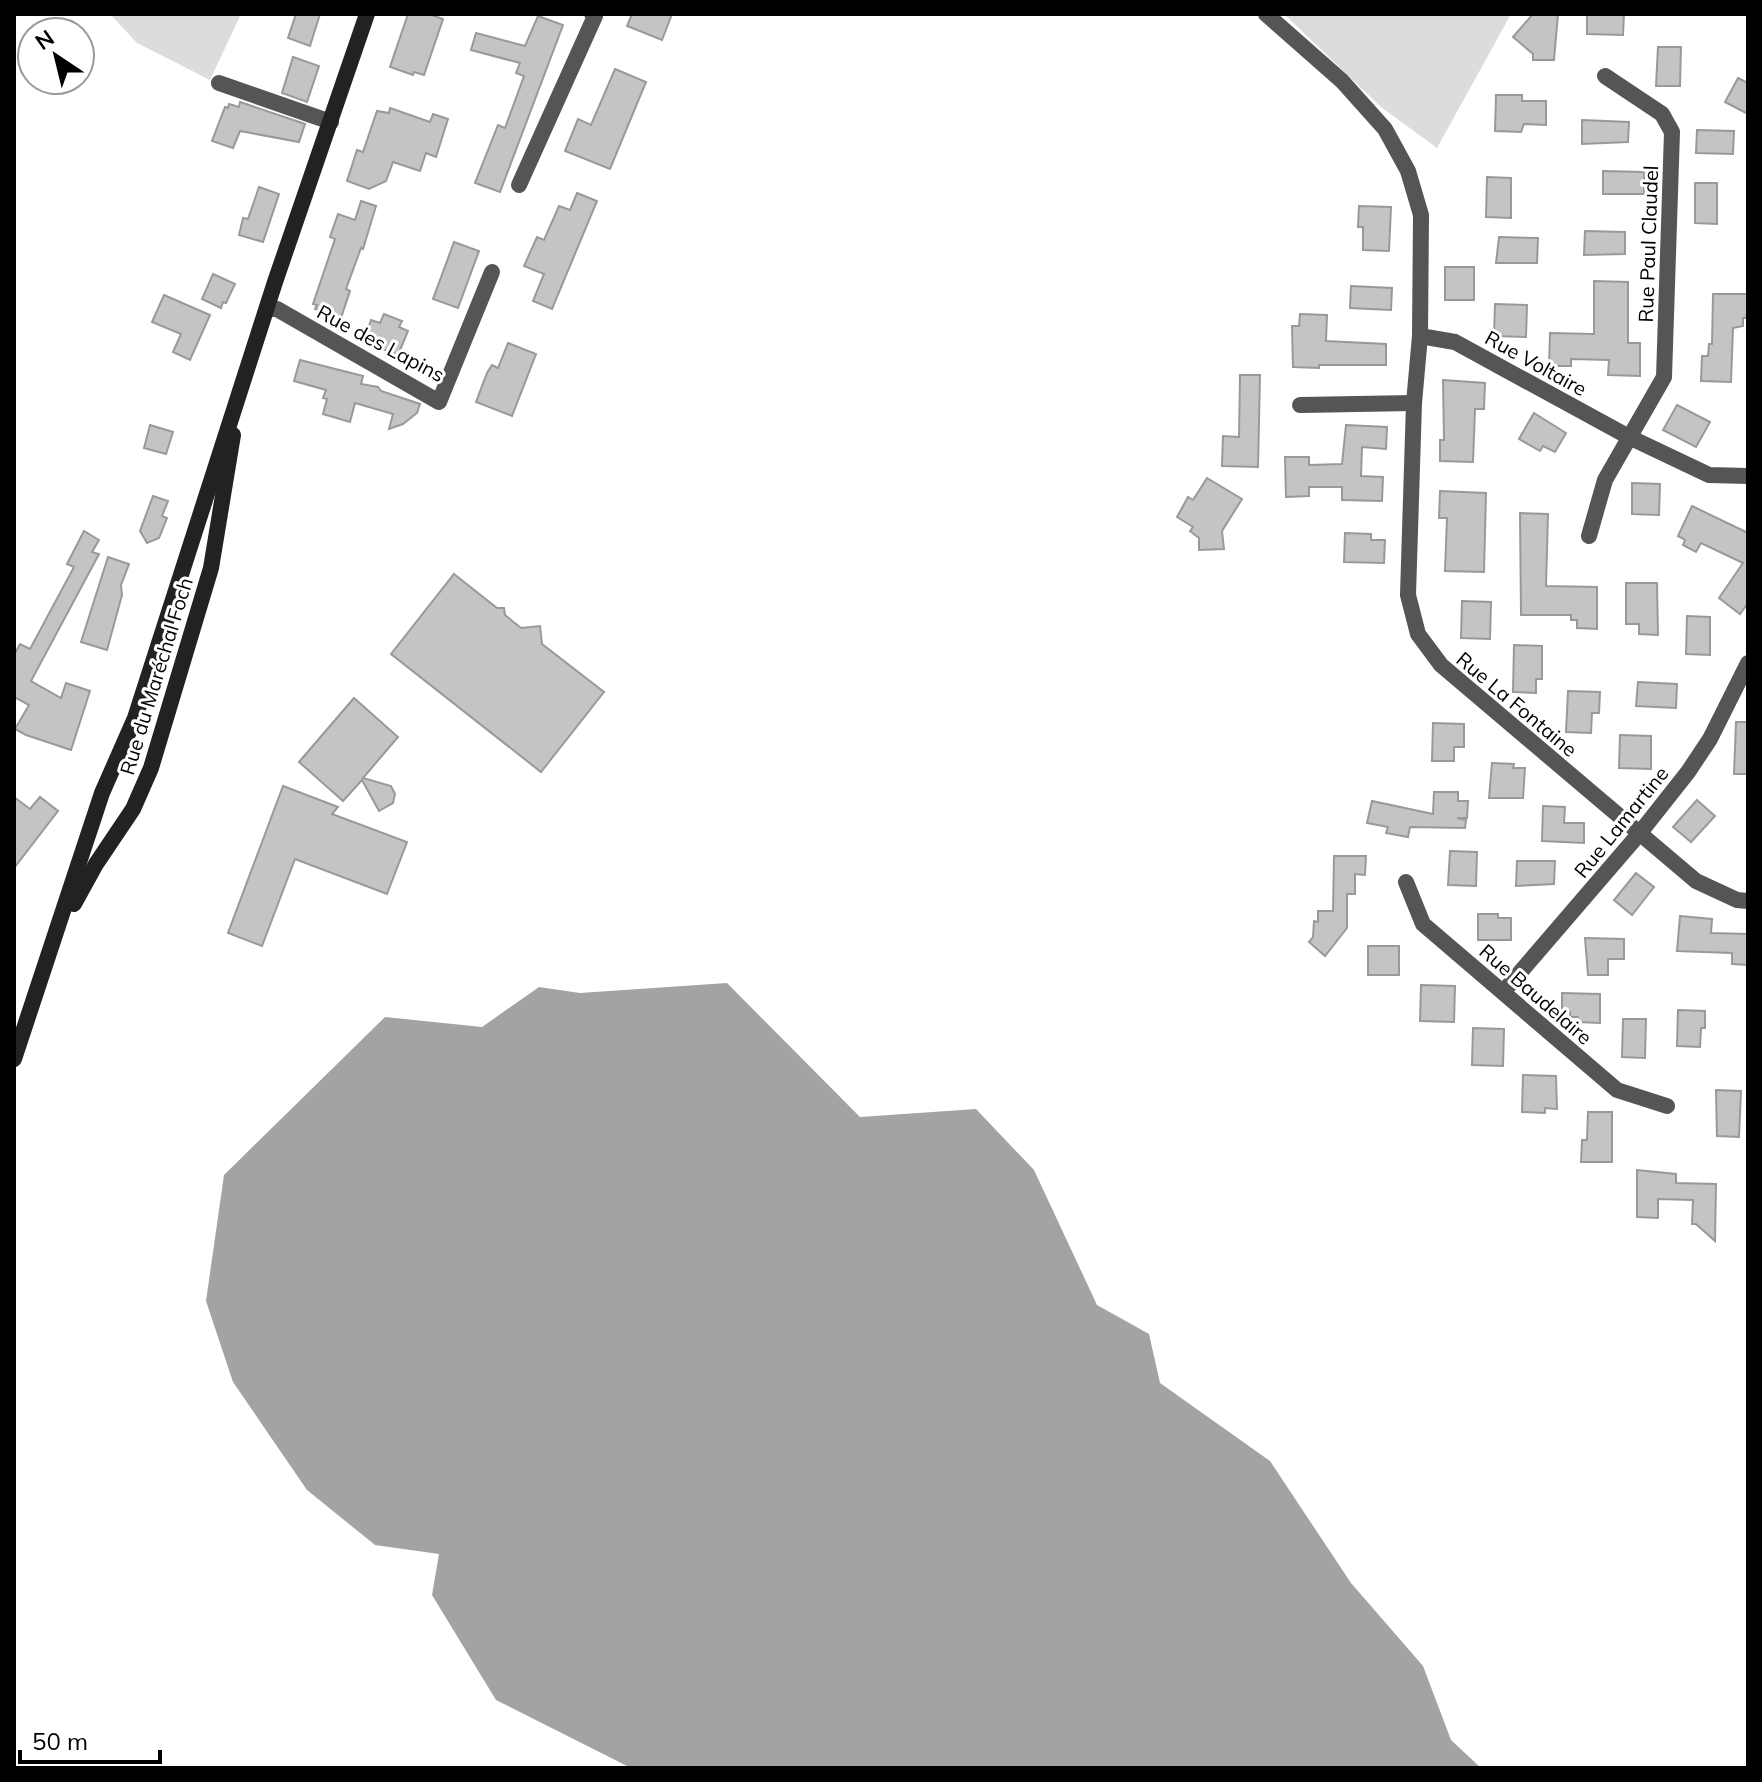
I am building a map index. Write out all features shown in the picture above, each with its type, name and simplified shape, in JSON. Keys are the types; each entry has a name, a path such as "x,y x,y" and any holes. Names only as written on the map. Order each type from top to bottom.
{"main road":[{"path":"14,1059 102,793 140,703 235,405 367,14"},
{"name":"Rue du Maréchal Foch","path":"55,937 96,864 133,809 151,768 211,568 232,447 235,405"},
{"path":"192,539 215,544"},
{"path":"156,653 183,660"},
{"path":"140,703 168,712"}],"street":[{"path":"519,185 595,16 592,14"},
{"name":"Rue La Fontaine","path":"1266,14 1342,81 1385,129 1408,171 1421,215 1420,336 1414,403 1408,595 1418,634 1441,665 1696,881 1737,900 1748,901"},
{"name":"Rue Paul Claudel","path":"1605,76 1662,114 1672,132 1664,377 1629,437"},
{"path":"219,83 331,122"},
{"name":"Rue des Lapins","path":"267,309 277,309 439,402 492,272"},
{"name":"Rue Voltaire","path":"1420,336 1455,342 1629,437 1709,475 1748,476"},
{"path":"1300,405 1414,403"},
{"path":"1589,536 1605,480 1629,437"},
{"name":"Rue Lamartine","path":"1504,991 1639,834 1710,739 1748,663"},
{"name":"Rue Baudelaire","path":"1406,882 1423,924 1617,1090 1667,1106"}],"shaded area":[{"path":"110,14 241,14 210,80 137,43"},
{"path":"1284,14 1511,14 1437,148 1381,107"},
{"path":"727,983 860,1117 976,1109 1034,1170 1097,1305 1149,1334 1160,1383 1270,1461 1351,1583 1423,1666 1451,1740 1481,1768 631,1768 496,1700 432,1595 439,1554 375,1545 307,1490 233,1382 206,1301 224,1175 385,1017 482,1027 539,987 580,993"}],"building":[{"path":"296,14 320,14 310,46 288,38"},
{"path":"408,14 429,14 443,19 424,75 414,72 413,75 390,67"},
{"path":"632,14 672,14 662,40 627,26"},
{"path":"1533,14 1558,14 1554,60 1533,60 1533,54 1513,37"},
{"path":"1587,14 1624,14 1623,35 1587,34"},
{"path":"538,16 563,25 500,192 475,183 498,125 505,128 524,76 516,73 520,63 471,50 476,33 525,46"},
{"path":"1658,47 1681,47 1680,86 1656,86"},
{"path":"293,57 319,66 307,102 282,93"},
{"path":"615,69 646,82 610,169 565,151 578,119 591,125"},
{"path":"1738,78 1748,83 1748,114 1725,102"},
{"path":"1496,95 1522,95 1522,101 1546,101 1546,125 1524,124 1521,132 1495,131"},
{"path":"240,102 305,124 299,142 240,131 233,148 212,141 225,107 228,108 229,104 239,107"},
{"path":"390,108 430,122 433,114 448,119 436,157 426,153 420,171 393,162 386,181 369,189 347,181 357,150 363,152 377,111 389,113"},
{"path":"1582,120 1629,122 1628,142 1582,144"},
{"path":"1697,130 1734,131 1733,154 1696,153"},
{"path":"1603,171 1644,172 1644,194 1603,194"},
{"path":"1487,177 1511,178 1511,218 1486,217"},
{"path":"1695,183 1717,183 1717,224 1695,223"},
{"path":"259,187 279,194 263,242 239,235 243,218 248,219"},
{"path":"577,193 597,201 552,309 533,301 544,274 524,266 537,237 544,240 559,206 570,210"},
{"path":"361,201 376,206 346,289 350,291 341,318 315,309 317,305 313,304 335,239 330,237 338,214 355,220"},
{"path":"1359,206 1391,207 1389,251 1363,250 1363,227 1358,227"},
{"path":"1585,231 1625,232 1625,254 1584,255"},
{"path":"1499,237 1538,238 1537,263 1496,263"},
{"path":"454,242 479,251 458,308 433,299"},
{"path":"1445,267 1474,267 1474,300 1445,300"},
{"path":"213,274 235,284 221,308 202,299"},
{"path":"1594,281 1628,282 1628,343 1640,343 1640,376 1608,375 1609,360 1571,359 1571,366 1549,366 1550,333 1594,334"},
{"path":"1351,286 1392,288 1391,310 1350,308"},
{"path":"1713,294 1748,294 1743,326 1733,328 1731,382 1701,381 1702,356 1708,356 1709,344 1712,344"},
{"path":"164,295 210,315 190,360 173,352 181,334 152,322"},
{"path":"1495,304 1527,305 1526,337 1494,336"},
{"path":"384,314 402,321 399,327 408,331 398,355 377,347 381,339 366,334 371,320 380,323"},
{"path":"1300,314 1327,315 1326,341 1386,344 1386,365 1293,367 1292,326 1299,326"},
{"path":"508,343 536,354 512,416 476,402 487,373 492,365 498,368"},
{"path":"300,360 363,376 361,384 378,387 381,391 420,404 417,413 403,424 389,429 393,414 355,403 350,422 323,414 326,390 294,381"},
{"path":"1240,375 1260,375 1258,467 1222,466 1223,436 1239,437"},
{"path":"1443,380 1485,383 1484,409 1475,409 1473,462 1440,461 1440,440 1444,440"},
{"path":"1677,405 1710,422 1696,447 1663,430"},
{"path":"1534,413 1566,433 1555,452 1543,446 1540,451 1519,439"},
{"path":"150,425 173,432 166,454 144,448"},
{"path":"1346,425 1387,427 1386,449 1362,447 1361,476 1383,477 1382,501 1342,500 1342,487 1309,487 1309,496 1286,497 1285,457 1309,457 1309,465 1342,464"},
{"path":"1207,478 1242,499 1222,531 1224,549 1199,550 1199,538 1190,531 1193,527 1177,517 1188,497 1193,500"},
{"path":"1632,483 1660,484 1659,515 1632,514"},
{"path":"1440,491 1486,493 1484,572 1445,571 1447,518 1439,518"},
{"path":"153,496 168,501 162,516 167,518 159,538 147,543 140,531"},
{"path":"1692,506 1748,533 1748,603 1740,614 1719,598 1743,563 1701,543 1696,552 1683,545 1685,540 1678,536"},
{"path":"1520,513 1548,514 1546,586 1597,587 1597,629 1577,628 1577,620 1571,620 1571,615 1521,615"},
{"path":"84,531 99,540 92,552 99,554 31,681 61,698 66,683 90,691 71,750 15,729 29,705 14,697 14,655 20,644 30,649 74,567 67,564"},
{"path":"1345,533 1371,534 1371,540 1385,540 1384,563 1344,562"},
{"path":"108,557 129,564 121,585 122,595 107,650 81,642"},
{"path":"454,574 497,608 504,608 505,615 521,628 540,626 542,644 604,692 541,772 391,654"},
{"path":"1626,583 1657,583 1658,635 1639,634 1639,624 1626,624"},
{"path":"1462,601 1491,602 1490,639 1461,638"},
{"path":"1687,616 1710,617 1710,655 1686,654"},
{"path":"1514,645 1542,646 1542,679 1536,679 1536,693 1513,692"},
{"path":"1638,682 1677,684 1676,708 1636,706"},
{"path":"1568,691 1600,692 1599,713 1592,713 1591,733 1566,732"},
{"path":"354,698 398,737 363,778 391,786 395,794 393,803 379,811 362,780 343,801 299,762"},
{"path":"1736,722 1748,722 1748,774 1734,774"},
{"path":"1433,723 1464,724 1464,747 1454,747 1454,761 1432,761"},
{"path":"1620,735 1651,736 1651,769 1619,768"},
{"path":"1492,763 1525,768 1523,798 1489,798"},
{"path":"283,786 338,807 332,814 407,842 387,894 295,859 262,946 228,933"},
{"path":"1434,792 1458,792 1458,801 1468,801 1467,818 1457,818 1466,820 1465,828 1410,827 1408,837 1386,833 1388,827 1367,823 1372,801 1433,814"},
{"path":"14,797 30,809 40,797 58,811 14,868"},
{"path":"1697,800 1715,816 1691,842 1673,827"},
{"path":"1543,806 1565,807 1564,823 1584,823 1584,843 1542,841"},
{"path":"1450,851 1477,852 1476,886 1448,885"},
{"path":"1334,856 1366,856 1365,875 1355,874 1355,894 1347,894 1347,928 1325,956 1309,942 1313,937 1314,921 1318,922 1318,911 1333,911"},
{"path":"1517,861 1555,861 1554,884 1516,886"},
{"path":"1636,873 1654,887 1632,915 1614,900"},
{"path":"1478,914 1498,914 1498,918 1511,918 1511,940 1478,940"},
{"path":"1680,916 1712,919 1711,933 1748,934 1748,965 1732,964 1732,953 1677,951"},
{"path":"1585,938 1624,939 1624,959 1608,959 1608,975 1588,975"},
{"path":"1368,946 1399,946 1399,975 1368,975"},
{"path":"1421,985 1455,986 1454,1022 1420,1021"},
{"path":"1562,993 1600,994 1600,1023 1577,1022 1578,1017 1570,1017 1570,1011 1562,1011"},
{"path":"1678,1010 1705,1011 1700,1047 1677,1046"},
{"path":"1623,1019 1646,1019 1645,1058 1622,1057"},
{"path":"1473,1028 1504,1029 1503,1066 1472,1065"},
{"path":"1523,1075 1556,1076 1557,1109 1545,1108 1545,1113 1522,1112"},
{"path":"1716,1090 1741,1091 1739,1137 1717,1136"},
{"path":"1588,1112 1612,1112 1612,1162 1581,1162 1582,1140 1587,1140"},
{"path":"1637,1170 1676,1174 1676,1183 1716,1184 1715,1241 1692,1224 1693,1200 1658,1199 1658,1218 1637,1217"}]}
